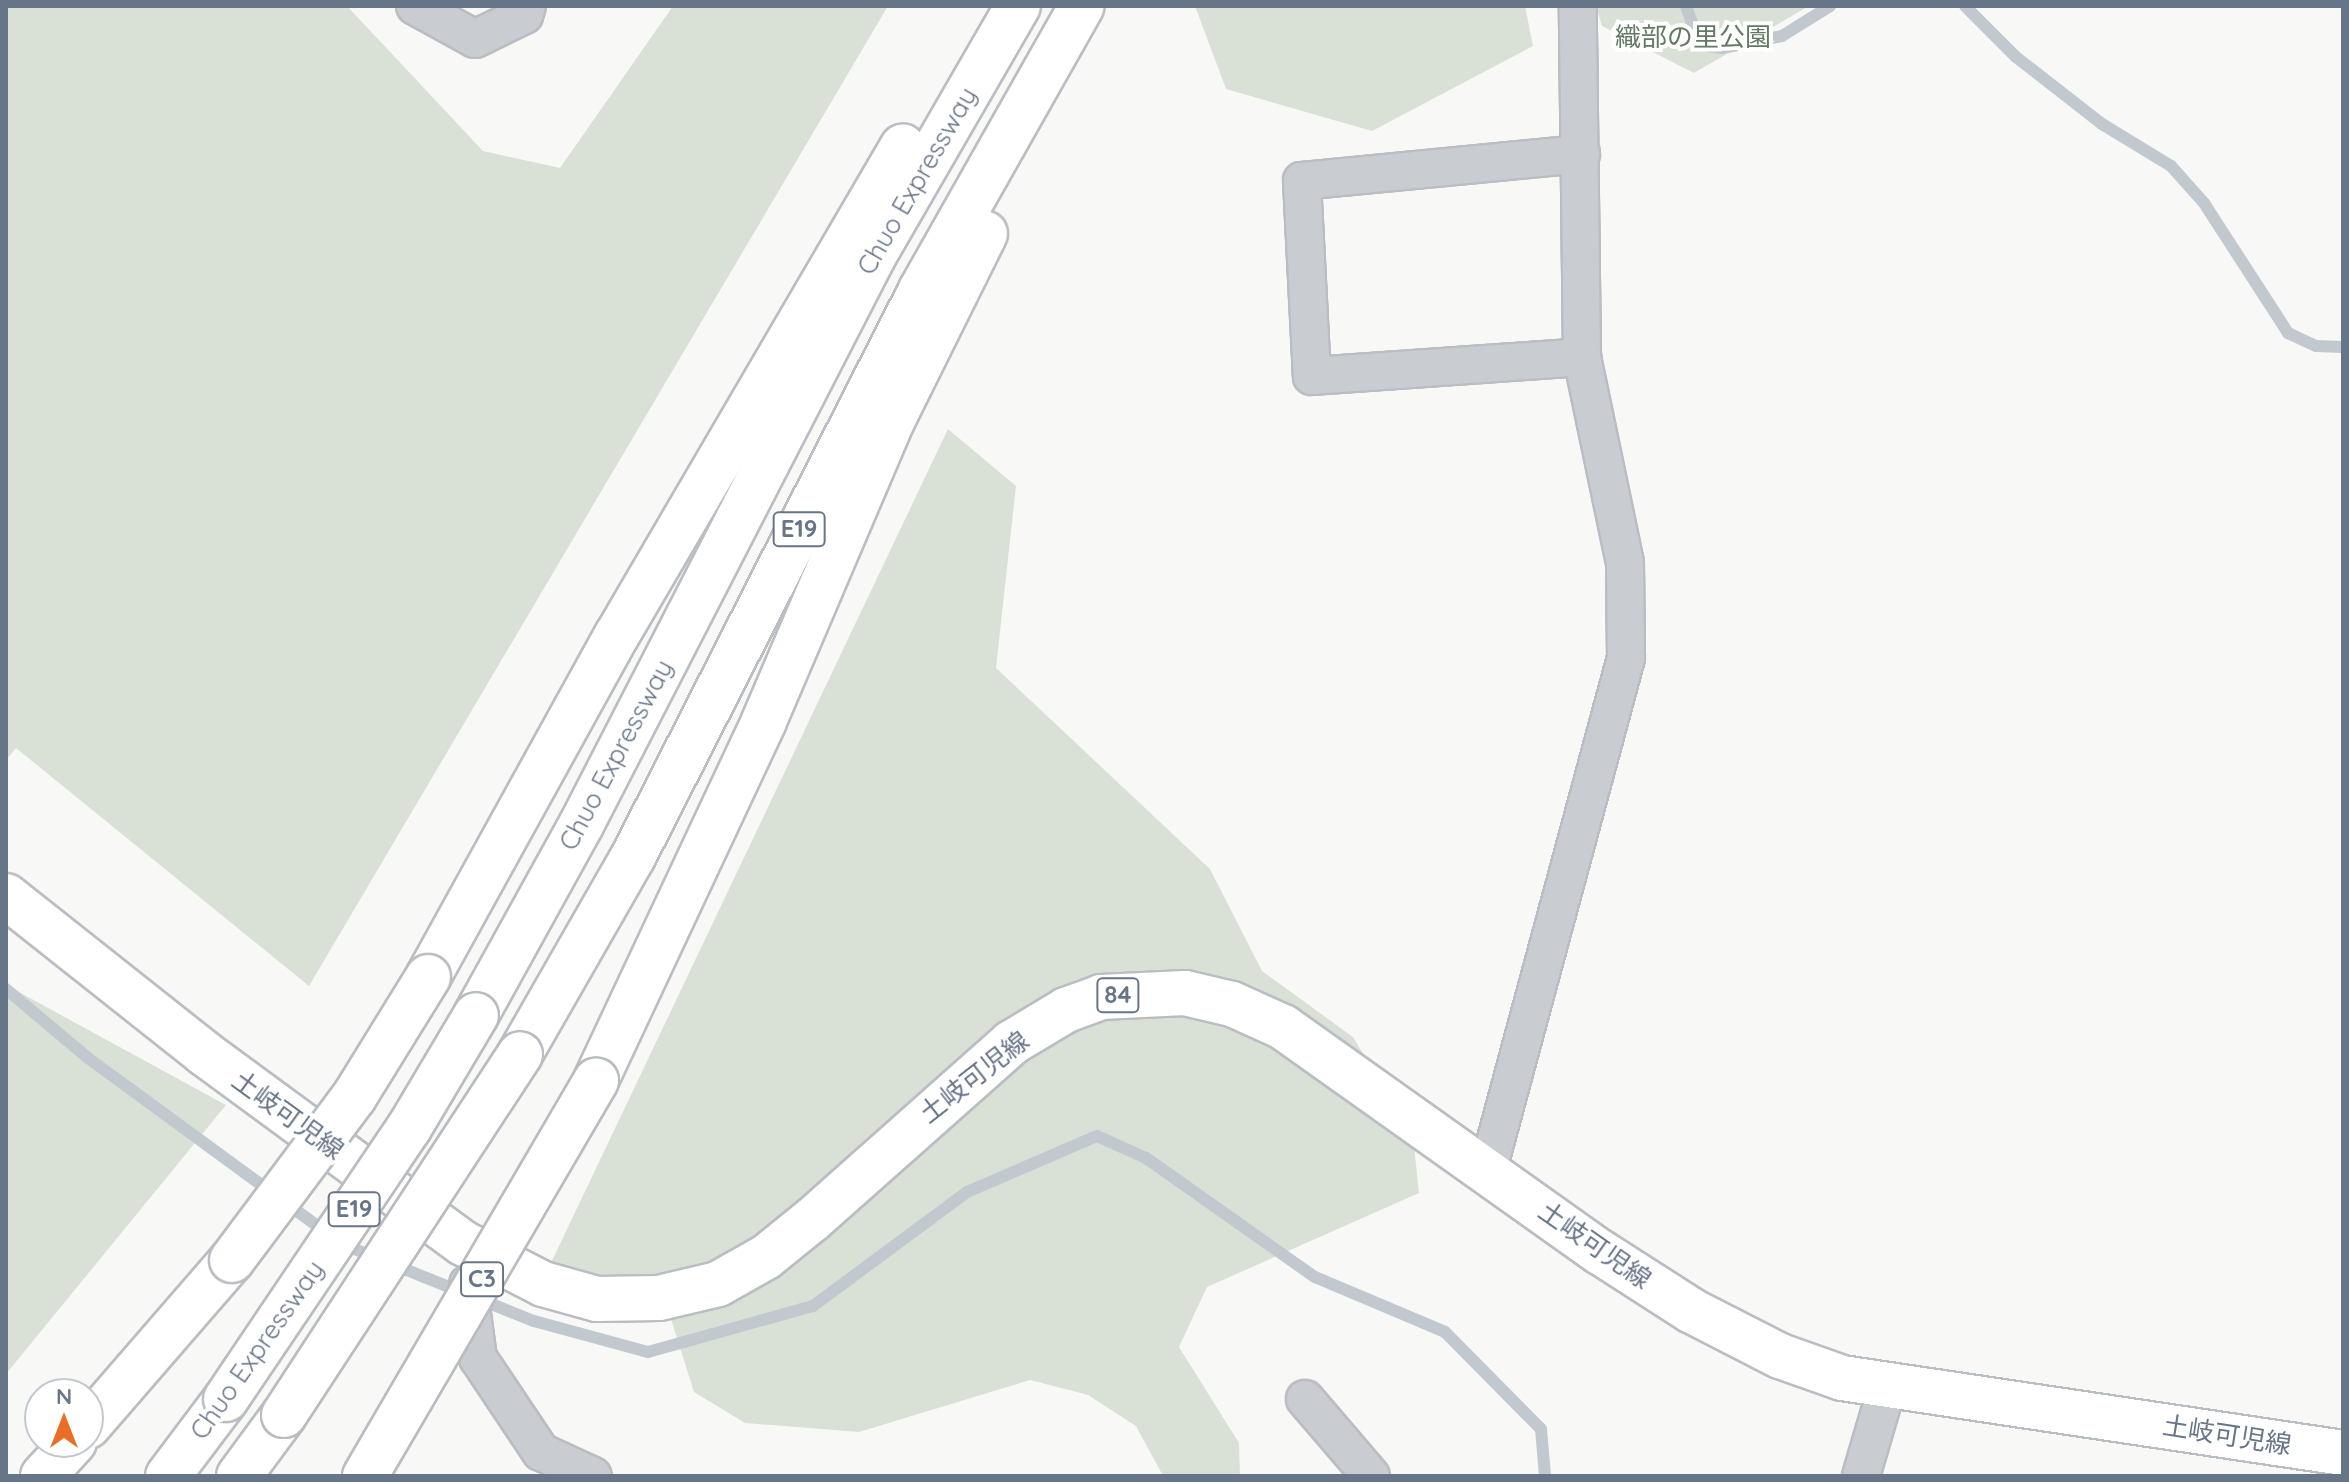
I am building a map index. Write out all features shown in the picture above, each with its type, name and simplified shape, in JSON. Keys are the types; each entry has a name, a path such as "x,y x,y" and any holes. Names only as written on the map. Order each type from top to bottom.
{"main road":[{"path":"104,1408 232,1260 354,1097 428,977 832,262 998,6"},
{"name":"Chuo Expressway","path":"168,1476 226,1399 409,1128 476,1015 588,811 873,257 1018,6"},
{"name":"E19","path":"239,1476 284,1415 520,1054 633,857 921,290 1082,6"},
{"name":"C3","path":"365,1476 596,1080 764,721 893,419 1097,6"},
{"name":"土岐可児線","path":"6,896 204,1053 463,1243 543,1284 597,1299 659,1298 718,1284 766,1257 813,1219 1011,1043 1078,1006 1146,992 1185,993 1232,1004 1283,1027 1692,1311 1780,1356 1842,1378 2343,1453"},
{"path":"43,1476 59,1458"}],"street":[{"path":"415,6 475,39 524,15 527,6"},
{"path":"1488,1169 1626,658 1625,563 1582,357 1578,6"},
{"path":"1581,154 1302,181 1312,376 1582,357"},
{"path":"463,1243 478,1358 541,1452 581,1474"},
{"path":"1861,1476 1888,1384"},
{"path":"1305,1399 1371,1476"}],"green space":[{"path":"6,6 347,6 483,151 560,168 673,6 888,6 309,986 16,748 6,760"},
{"path":"1195,6 1525,6 1533,46 1372,131 1226,89"},
{"name":"織部の里公園","path":"1596,6 1809,6 1694,73 1602,26"},
{"path":"948,429 1016,486 996,668 1210,869 1262,971 1353,1037 1413,1136 1419,1193 1207,1287 1179,1347 1239,1443 1240,1476 1163,1476 1136,1426 1088,1395 1030,1380 859,1432 745,1423 694,1392 660,1284 549,1267"},
{"path":"6,985 226,1105 6,1374"}],"waterway":[{"path":"1686,6 1696,34 1709,46 1722,48 1782,36 1830,6"},
{"path":"1965,6 2016,57 2102,124 2171,166 2204,203 2288,333 2316,346 2343,347"},
{"path":"6,989 88,1058 342,1244 534,1321 648,1352 813,1306 967,1192 1097,1136 1146,1158 1315,1277 1445,1332 1541,1429 1545,1476"}]}
